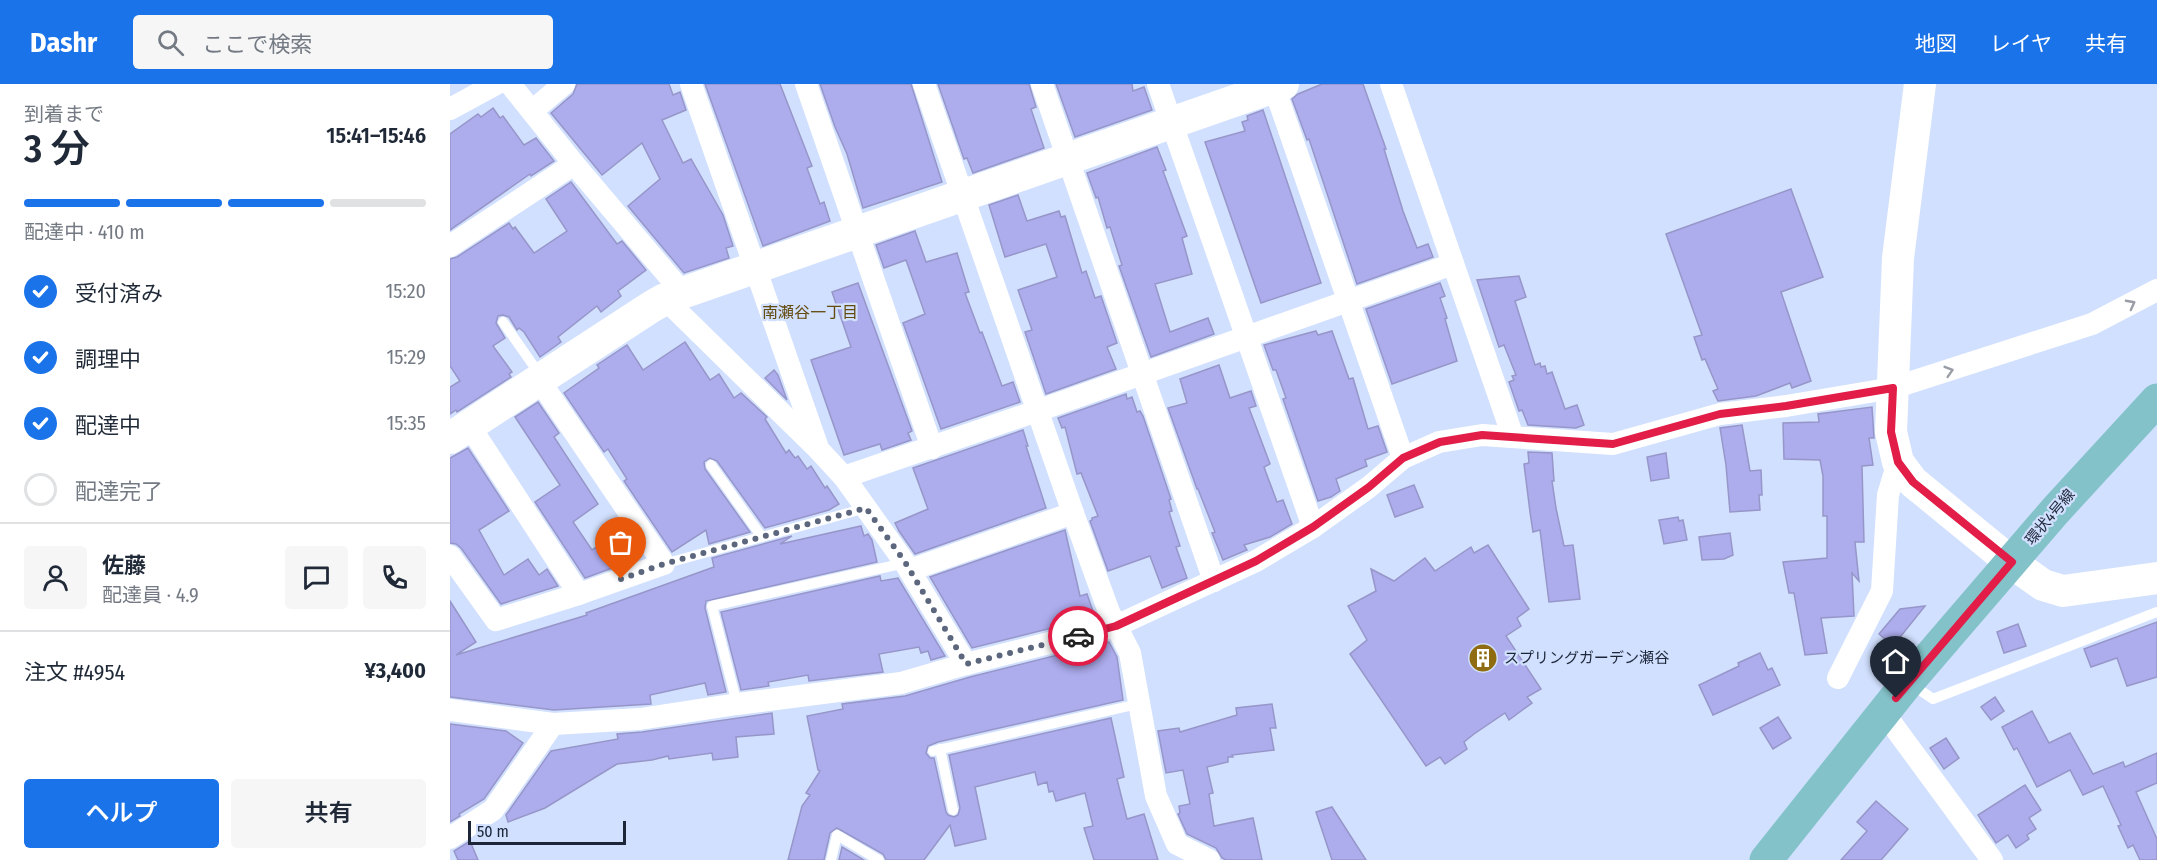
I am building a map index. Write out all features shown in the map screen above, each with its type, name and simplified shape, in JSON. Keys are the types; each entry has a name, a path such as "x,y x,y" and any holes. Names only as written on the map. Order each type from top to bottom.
{"main road":[{"name":"環状4号線","path":"1766,860 1908,682 2093,467 2157,400"}],"street":[{"path":"450,109 468,91 496,84"},
{"path":"510,84 674,296 844,477 908,566 966,664"},
{"path":"532,111 564,84"},
{"path":"691,84 818,449"},
{"path":"806,84 932,448"},
{"path":"924,84 1073,513 1116,626 1130,653 1156,796 1177,844 1209,860"},
{"path":"1042,84 1214,581"},
{"path":"1158,84 1313,527"},
{"path":"1391,84 1513,437"},
{"path":"1920,84 1898,258 1891,432 1898,462 1913,482 2043,585 2063,591 2157,578"},
{"path":"579,594 457,429 674,296 1276,85 1403,458"},
{"path":"450,246 574,164"},
{"path":"844,477 1453,264"},
{"path":"450,710 553,724 640,719 737,704 890,686 1116,626 1256,561 1313,527 1369,487 1403,458 1440,442 1482,435 1613,444 1720,414 1786,406 1893,388 2092,324 2157,290"},
{"path":"450,556 496,620 664,564 541,379"},
{"path":"1838,678 1881,591 1888,495 1898,462"},
{"path":"908,566 1073,513"},
{"path":"1884,713 1992,860"},
{"path":"450,838 493,810 553,724"}],"lane":[{"path":"503,322 541,379"},
{"path":"711,465 762,537"},
{"path":"664,564 866,508"},
{"path":"737,704 712,606 908,566"},
{"path":"1908,682 1933,699 2157,612"},
{"path":"953,810 936,750 1138,704"},
{"path":"831,860 837,835 879,860"}],"building":[{"path":"577,84 669,84 673,95 680,92 686,110 662,120 683,163 691,159 723,215 733,246 726,248 729,258 684,273 628,206 660,179 642,143 602,175 551,113 573,94"},
{"path":"705,84 780,84 812,166 807,168 820,204 824,202 830,221 763,246"},
{"path":"820,84 911,84 942,182 863,208 847,154"},
{"path":"938,84 1029,84 1036,107 1031,109 1044,148 973,173 967,158 964,159"},
{"path":"1056,84 1132,84 1133,91 1144,87 1152,110 1075,137"},
{"path":"1322,84 1363,84 1417,248 1428,244 1433,257 1357,284 1309,139 1307,140 1292,99"},
{"path":"493,108 500,118 503,116 524,145 536,138 554,161 531,176 530,174 450,230 450,134 478,114 481,117"},
{"path":"1263,110 1321,283 1261,303 1205,142 1245,131 1242,122 1248,120 1247,116"},
{"path":"1157,147 1166,170 1163,171 1187,236 1182,238 1192,274 1155,284 1170,332 1208,318 1214,334 1151,357 1119,266 1122,265 1110,227 1107,228 1098,197 1096,198 1087,173"},
{"path":"571,182 617,244 622,241 646,270 618,291 621,296 601,312 597,306 558,337 561,342 540,357 524,332 519,328 517,330 509,317 498,316 496,323 505,338 493,346 512,372 509,374 511,377 457,412 456,410 450,414 450,387 460,381 450,366 450,259 457,257 509,223 513,229 515,227 534,253 567,231 546,199"},
{"path":"1791,189 1823,277 1781,292 1811,381 1792,388 1790,383 1756,396 1718,401 1713,391 1718,389 1705,359 1702,360 1694,337 1702,335 1666,234"},
{"path":"1018,195 1027,221 1059,211 1061,217 1065,216 1082,273 1086,271 1095,298 1101,296 1117,343 1107,347 1116,369 1046,394 1025,332 1032,330 1018,290 1057,277 1046,244 1005,257 989,205"},
{"path":"915,231 926,262 957,253 969,292 965,293 1002,386 1013,382 1020,402 941,429 903,323 925,314 906,260 884,268 876,245"},
{"path":"1519,276 1526,297 1515,301 1535,365 1540,363 1541,367 1545,366 1547,374 1552,372 1565,409 1577,405 1584,425 1576,428 1528,425 1522,410 1519,411 1509,382 1514,380 1512,376 1516,375 1504,345 1499,347 1477,280"},
{"path":"858,283 912,431 908,433 911,440 882,450 880,444 844,455 811,360 851,347 832,292"},
{"path":"1440,283 1445,296 1440,298 1457,361 1392,384 1366,309"},
{"path":"1316,331 1318,335 1332,331 1349,379 1353,378 1368,429 1378,426 1387,452 1365,460 1367,466 1336,479 1340,491 1318,501 1283,399 1286,398 1264,345"},
{"path":"685,342 710,380 719,374 734,398 741,393 767,417 765,419 786,453 789,450 795,458 798,456 807,469 811,466 839,504 829,510 765,528 717,461 710,458 704,462 705,469 750,532 709,544 706,530 672,552 624,481 627,479 608,449 604,452 564,393 599,368 597,365 627,345 643,370"},
{"path":"1219,365 1230,398 1251,391 1256,406 1249,408 1270,464 1264,467 1277,502 1283,500 1292,524 1270,537 1244,545 1247,550 1223,560 1212,533 1215,532 1168,408 1187,403 1180,379"},
{"path":"774,370 778,375 787,400 765,378"},
{"path":"1126,394 1127,399 1132,397 1137,412 1140,411 1143,416 1171,499 1169,500 1172,511 1169,512 1180,546 1176,547 1187,578 1162,588 1150,556 1108,571 1090,521 1098,516 1081,473 1077,474 1065,427 1062,428 1058,418"},
{"path":"538,402 559,433 554,437 598,504 573,522 592,550 624,529 640,552 623,564 585,578 535,502 560,485 515,417"},
{"path":"1872,407 1874,438 1869,438 1873,465 1862,466 1864,542 1855,542 1859,581 1852,573 1854,616 1821,618 1827,653 1805,655 1794,593 1789,593 1783,562 1827,558 1827,516 1823,516 1823,476 1820,460 1784,459 1783,423 1819,422 1818,414"},
{"path":"1742,425 1750,471 1761,470 1760,510 1730,512 1720,428"},
{"path":"1023,430 1046,508 915,554 895,523 928,509 913,468"},
{"path":"468,448 509,511 479,530 504,575 528,559 539,575 547,569 558,586 501,604 461,548 450,543 450,458"},
{"path":"1528,452 1552,453 1554,481 1552,481 1556,508 1564,546 1573,545 1580,599 1549,602 1540,530 1533,532 1530,512 1524,464 1529,463"},
{"path":"1666,453 1669,478 1651,481 1647,457"},
{"path":"1414,485 1423,507 1395,517 1387,495"},
{"path":"1678,517 1679,521 1683,520 1687,540 1664,544 1659,520"},
{"path":"861,526 864,536 868,534 872,540 877,562 706,601 705,608 726,692 708,695 705,683 650,695 651,704 554,710 450,697 450,601 476,642 456,655 587,615 586,613 714,567 712,558 792,536 780,544"},
{"path":"1065,530 1080,596 1087,594 1095,617 972,648 930,577"},
{"path":"1730,533 1733,555 1724,559 1702,560 1699,537"},
{"name":"スプリングガーデン瀬谷","path":"1488,545 1529,609 1517,618 1521,626 1506,636 1541,689 1527,697 1532,703 1509,720 1505,713 1474,734 1464,742 1467,749 1445,764 1440,757 1426,766 1350,654 1367,640 1348,606 1376,591 1371,569 1394,581 1425,558 1435,571 1471,547 1474,553"},
{"path":"880,576 881,581 898,578 945,656 931,660 928,651 921,653 919,647 879,654 883,672 809,681 808,675 768,682 769,686 741,690 721,612"},
{"path":"1925,606 1893,646 1879,634 1900,609"},
{"path":"2157,622 2157,677 2127,686 2117,658 2091,667 2084,649"},
{"path":"2018,624 2026,646 2004,653 1997,632"},
{"path":"1109,642 1117,657 1123,700 938,742 928,746 926,753 930,758 934,758 946,812 954,817 958,815 960,808 949,755 1111,718 1124,777 1117,779 1127,819 1144,814 1158,860 1094,860 1084,828 1093,826 1085,793 1056,801 1053,791 1049,792 1047,782 1038,785 1035,772 975,787 986,839 955,846 950,825 924,860 886,860 883,854 837,828 830,833 824,860 788,860 802,806 810,795 806,793 820,771 807,716 843,709 842,704 905,696"},
{"path":"1760,653 1768,670 1772,668 1780,685 1713,715 1699,685"},
{"path":"1995,697 2004,711 1991,720 1981,707"},
{"path":"1272,704 1276,728 1270,728 1274,750 1232,755 1233,757 1228,757 1228,762 1207,767 1213,793 1209,794 1214,826 1253,818 1262,860 1226,860 1216,848 1187,834 1178,814 1180,813 1179,806 1190,804 1183,770 1166,773 1158,731 1179,728 1180,732 1237,715 1236,708"},
{"path":"2032,711 2049,743 2070,733 2093,774 2123,762 2125,767 2157,753 2157,783 2136,792 2157,839 2157,860 2140,860 2133,845 2128,848 2118,826 2121,825 2103,786 2083,795 2070,770 2037,787 2017,748 2014,750 2002,727"},
{"path":"772,713 774,734 736,737 738,757 713,760 712,753 669,759 668,756 617,764 545,808 508,822 506,815 551,751 618,739 617,734"},
{"path":"1778,717 1791,738 1773,749 1760,728"},
{"path":"450,724 506,731 523,743 484,799 450,822"},
{"path":"1946,738 1959,758 1944,769 1930,748"},
{"path":"2025,785 2041,810 2029,818 2036,829 2027,835 2029,839 2016,848 2008,835 1996,843 1978,815"},
{"path":"1876,801 1908,829 1881,860 1841,860 1867,831 1857,822"},
{"path":"1332,807 1366,860 1332,860 1316,812"},
{"path":"470,841 478,860 458,860 454,851"},
{"path":"842,847 864,860 839,860"}],"way so far":[{"path":"621,579 664,564 866,508 905,562 966,664 1078,636"}],"place":[{"name":"スプリングガーデン瀬谷","path":"1483,658"}],"district":[{"name":"南瀬谷一丁目","path":"810,312"}],"route":[{"path":"1078,636 1116,626 1256,561 1313,527 1369,487 1403,458 1440,442 1482,435 1613,444 1720,414 1786,406 1893,388 1891,432 1898,462 1913,482 2012,562 1896,698"}]}
